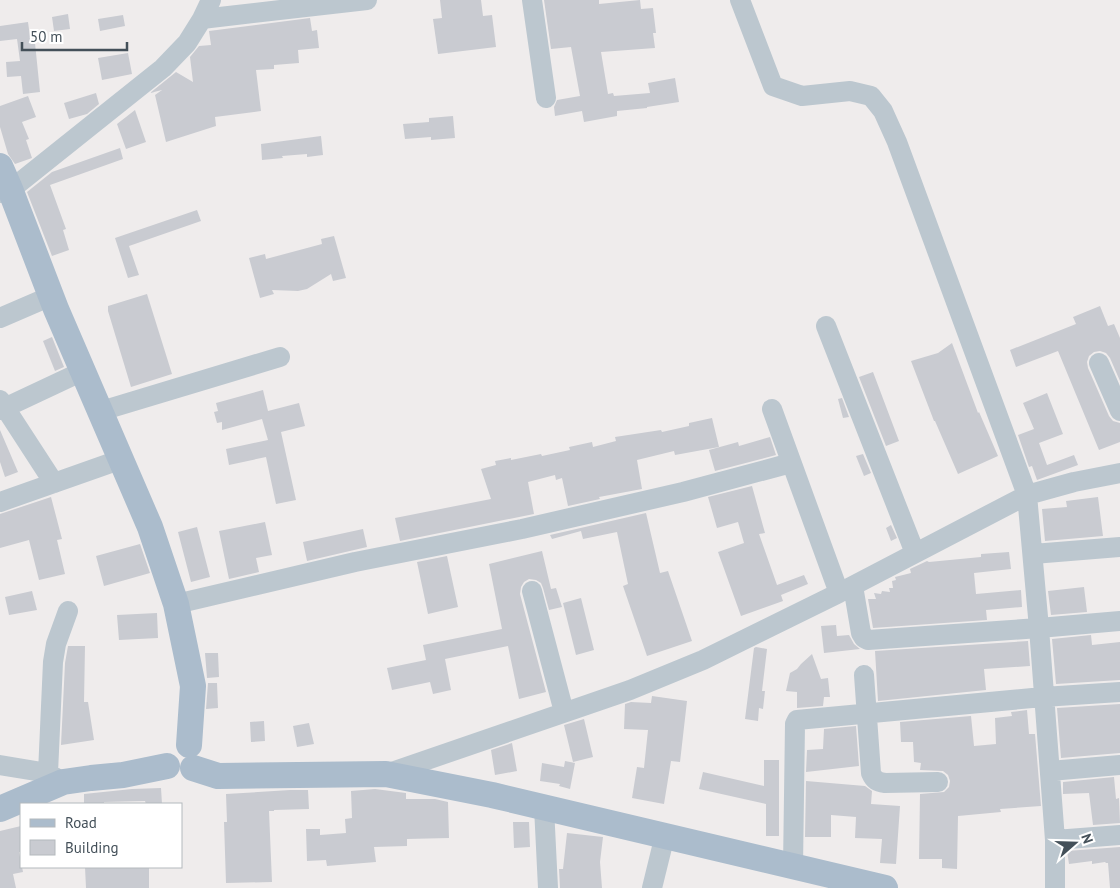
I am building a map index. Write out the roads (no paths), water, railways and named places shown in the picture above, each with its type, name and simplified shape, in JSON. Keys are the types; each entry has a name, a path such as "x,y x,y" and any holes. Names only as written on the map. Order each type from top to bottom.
{"main road":[{"path":"0,809 56,778 123,776 167,766 175,773 185,774 191,757 193,686 176,604 150,527 3,183"},
{"path":"191,757 218,776 386,774 544,807 665,836 793,867 834,882 885,888"}],"street":[{"path":"3,183 163,68 187,43 212,0"},
{"path":"202,19 367,0"},
{"path":"532,0 546,98"},
{"path":"740,0 773,86 802,96 850,91 871,96 883,112 897,142 1027,495 1055,840 1055,888"},
{"path":"0,318 51,296"},
{"path":"826,326 915,553"},
{"path":"100,411 280,357"},
{"path":"1099,363 1120,411"},
{"path":"54,483 2,406 83,371"},
{"path":"772,409 791,463 846,590 864,638 868,640 1120,621"},
{"path":"0,502 122,459"},
{"path":"176,604 355,562 531,527 683,492 791,463"},
{"path":"386,774 630,690 702,660 846,590 1027,495 1120,472"},
{"path":"1032,554 1120,547"},
{"path":"532,591 564,712"},
{"path":"0,765 56,778 53,662 56,644 68,611"},
{"path":"864,675 873,778 878,782 885,783 938,782"},
{"path":"793,867 795,724 797,720 867,712 1120,692"},
{"path":"1050,771 1120,765"},
{"path":"544,807 548,888"},
{"path":"1055,840 1120,835"},
{"path":"652,888 665,836"}]}
